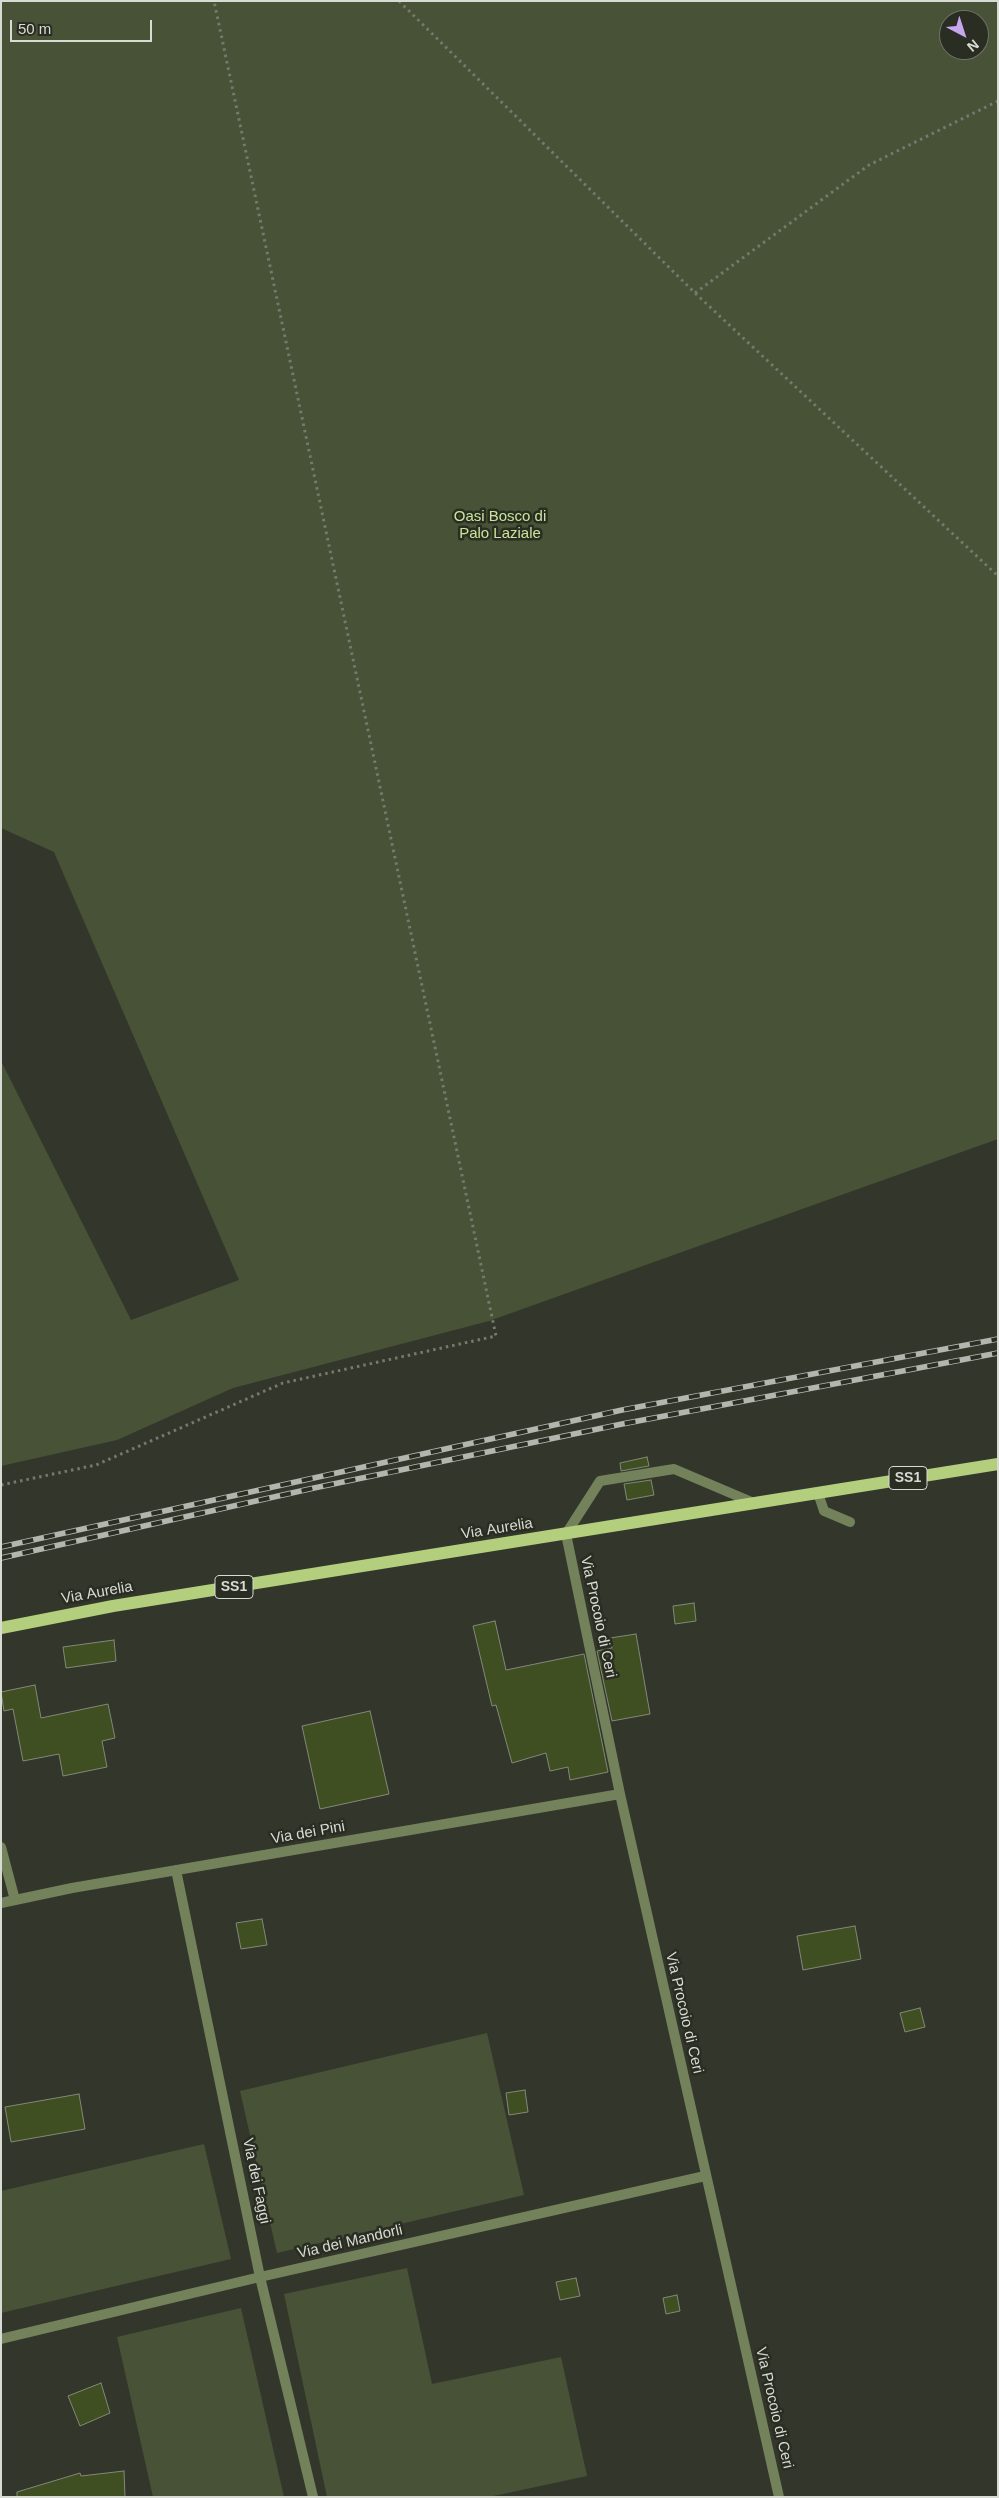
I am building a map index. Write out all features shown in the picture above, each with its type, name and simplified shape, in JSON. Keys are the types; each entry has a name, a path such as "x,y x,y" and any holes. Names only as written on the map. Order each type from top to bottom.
{"main road":[{"name":"Via Aurelia","path":"1,1628 132,1603 998,1464"}],"street":[{"path":"566,1534 600,1481 674,1469 754,1504"},
{"path":"818,1493 824,1511 850,1522"},
{"name":"Via Procoio di Ceri","path":"566,1534 620,1794 779,2497"},
{"name":"Via dei Pini","path":"1,1903 176,1870 620,1794"},
{"path":"1,1847 14,1900"},
{"name":"Via dei Faggi","path":"176,1870 260,2277 313,2497"},
{"name":"Via dei Mandorli","path":"1,2339 260,2277 705,2176"}],"path":[{"path":"1,1484 96,1465 283,1383 496,1336 214,1"},
{"path":"399,1 695,293 998,576"},
{"path":"695,293 869,165 998,101"}],"green space":[{"name":"Oasi Bosco di Palo Laziale","path":"1,1 998,1 998,1139 489,1321 233,1388 117,1440 1,1466 1,1061 131,1320 239,1280 54,852 1,828"},
{"path":"487,2033 524,2195 277,2253 240,2091"},
{"path":"204,2144 231,2259 1,2313 1,2191"},
{"path":"407,2268 432,2384 561,2357 587,2476 489,2497 327,2497 284,2294"},
{"path":"241,2308 284,2497 153,2497 117,2337"}],"building":[{"path":"647,1457 649,1466 621,1471 620,1463"},
{"path":"651,1480 654,1495 627,1500 624,1484"},
{"path":"694,1603 696,1621 675,1624 673,1606"},
{"path":"495,1621 506,1670 584,1654 608,1772 570,1780 568,1767 550,1771 546,1753 512,1763 496,1705 492,1706 473,1626"},
{"path":"636,1634 650,1714 612,1721 597,1651 612,1648 610,1638"},
{"path":"114,1640 116,1661 66,1668 63,1647"},
{"path":"35,1685 41,1718 108,1704 115,1738 102,1741 107,1767 63,1776 59,1754 23,1761 13,1709 4,1711 1,1692"},
{"path":"370,1711 389,1794 320,1809 302,1726"},
{"path":"262,1919 267,1945 241,1949 236,1923"},
{"path":"855,1926 861,1959 803,1970 797,1936"},
{"path":"920,2008 925,2027 905,2032 900,2013"},
{"path":"525,2090 528,2112 509,2115 506,2093"},
{"path":"79,2094 85,2129 11,2142 5,2107"},
{"path":"576,2278 580,2296 560,2300 556,2282"},
{"path":"677,2295 680,2311 666,2314 663,2298"},
{"path":"101,2383 110,2413 80,2426 68,2396"},
{"path":"124,2471 125,2497 17,2497 17,2492 80,2473 81,2476"}],"railway":[{"path":"1,1547 622,1410 998,1339"},
{"path":"1,1558 314,1488 622,1424 998,1353"}]}
